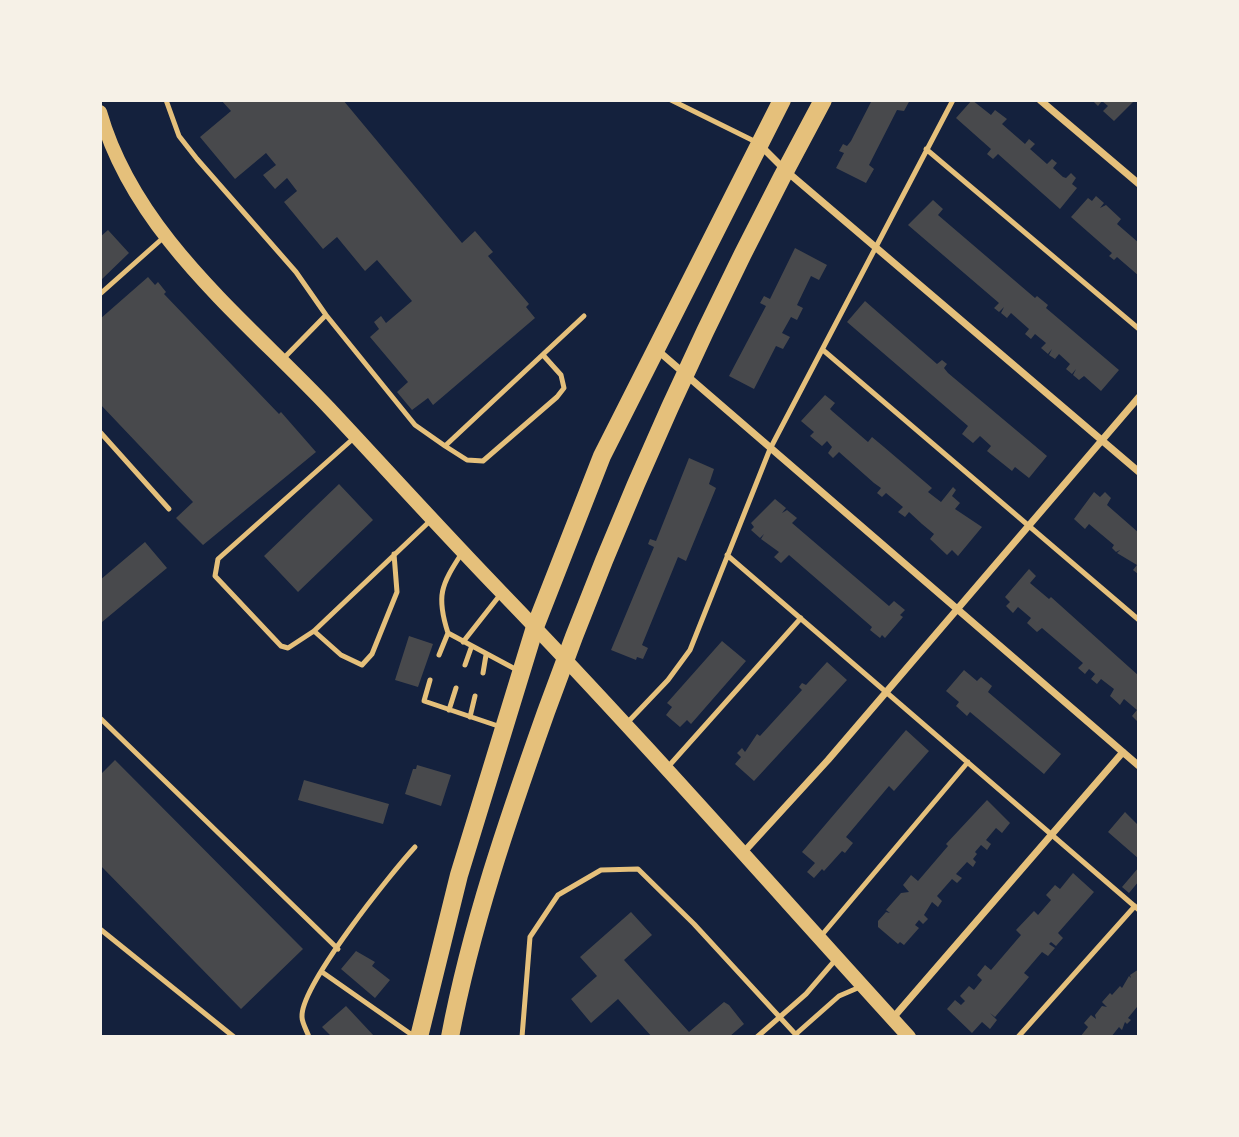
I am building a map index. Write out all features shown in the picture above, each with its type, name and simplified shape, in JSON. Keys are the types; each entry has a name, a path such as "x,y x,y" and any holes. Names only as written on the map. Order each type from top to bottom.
{"main road":[{"path":"417,1037 459,875 534,627 602,456 782,100"},
{"path":"450,1037 477,924 517,793 591,587 685,373 785,170 823,100"},
{"path":"100,112 121,170 166,236 214,291 565,660 909,1037"}],"street":[{"path":"1040,100 1139,184"},
{"path":"759,144 785,170 1139,472"},
{"path":"656,349 1139,766"},
{"path":"742,854 886,692 1139,397"},
{"path":"892,1018 1123,752"}],"lane":[{"path":"166,100 179,136 296,272 326,315 415,425 445,446 467,460 483,461 557,397 564,388 561,375 543,355"},
{"path":"671,100 759,144"},
{"path":"624,726 668,680 690,650 770,449 953,100"},
{"path":"926,149 1139,329"},
{"path":"100,294 166,236"},
{"path":"282,360 326,315"},
{"path":"445,446 584,316"},
{"path":"824,350 1139,620"},
{"path":"100,432 169,509"},
{"path":"355,437 218,559 215,576 281,646 288,648 314,631 431,520"},
{"path":"439,655 448,633 440,598 446,577 462,553"},
{"path":"314,631 341,655 362,665 372,654 397,592 394,554"},
{"path":"727,555 1137,908 1018,1037"},
{"path":"463,642 502,593"},
{"path":"665,770 801,618"},
{"path":"448,633 471,648 520,672"},
{"path":"465,665 471,648"},
{"path":"483,673 486,655"},
{"path":"430,680 424,701 504,728"},
{"path":"449,709 456,688"},
{"path":"470,716 475,696"},
{"path":"100,718 338,949"},
{"path":"819,938 968,762"},
{"path":"309,1037 302,1016 309,991 387,878 415,846"},
{"path":"522,1037 530,937 558,895 601,870 638,869 797,1036 839,996 863,986"},
{"path":"100,929 234,1037"},
{"path":"757,1037 806,994 837,958"},
{"path":"322,972 417,1037"}],"building":[{"path":"221,100 343,100 462,243 475,231 493,252 488,256 529,304 526,307 535,318 433,405 428,398 412,410 397,392 408,382 370,337 379,329 374,322 381,316 386,323 412,301 377,260 365,271 337,237 323,249 284,202 297,191 287,178 275,189 263,175 276,165 266,153 235,179 200,137 231,111"},
{"path":"872,100 910,100 904,111 897,110 869,165 874,169 866,183 836,168 844,153 839,151 843,144 847,146 851,141"},
{"path":"972,100 991,115 995,110 1007,119 1002,124 1025,144 1029,139 1035,144 1030,149 1047,164 1052,159 1057,163 1053,168 1063,177 1066,178 1071,173 1076,178 1072,184 1077,188 1060,209 998,154 993,159 987,154 991,149 956,118"},
{"path":"1092,100 1135,100 1114,121 1103,111 1108,106 1102,101 1098,106"},
{"path":"1096,196 1104,203 1100,208 1106,205 1121,219 1117,224 1139,243 1139,276 1117,257 1114,260 1109,256 1112,253 1071,217 1088,198 1092,201"},
{"path":"933,200 943,209 938,215 1035,298 1037,296 1048,305 1046,308 1119,370 1101,391 1084,376 1079,380 1073,375 1076,369 1072,374 1066,369 1070,364 1059,354 1055,359 1049,355 1052,349 1048,354 1041,348 1046,343 1035,334 1031,339 1025,334 1029,329 1011,313 1007,318 1001,313 1004,307 999,312 994,308 999,303 908,225"},
{"path":"108,230 129,253 100,281 100,237"},
{"path":"795,248 827,265 819,280 811,276 797,305 803,308 797,320 791,317 782,333 790,337 783,349 776,346 754,389 729,376 766,306 760,303 764,296 770,299"},
{"path":"148,277 155,285 158,282 166,292 164,294 279,414 281,412 316,452 203,545 176,518 193,502 100,404 100,319"},
{"path":"865,301 937,364 942,360 947,364 944,368 948,373 1047,456 1029,478 1015,467 1012,471 987,451 991,446 980,436 973,443 962,434 968,426 847,322"},
{"path":"825,395 835,403 830,409 832,411 868,442 872,437 884,447 932,488 928,492 941,502 953,487 956,490 952,496 960,503 955,509 982,527 958,556 952,550 947,555 930,539 934,534 909,512 905,517 898,512 903,507 886,493 882,497 877,493 881,488 839,452 833,458 828,453 832,447 827,441 822,446 810,436 814,432 801,421"},
{"path":"689,458 714,469 709,484 716,488 686,561 678,557 642,645 648,648 643,659 637,657 636,660 611,650 654,547 648,544 650,539 656,541"},
{"path":"339,484 373,520 298,592 264,556"},
{"path":"1094,492 1100,497 1105,492 1111,498 1107,505 1139,533 1138,574 1133,570 1137,565 1117,553 1120,550 1116,552 1112,548 1114,545 1089,524 1085,529 1074,519"},
{"path":"775,499 786,508 782,513 787,510 797,518 792,523 889,606 894,601 905,610 900,615 903,617 885,638 882,635 880,638 870,630 872,627 789,555 781,563 774,557 779,552 761,539 764,534 760,538 751,530 754,527 751,523"},
{"path":"145,542 167,568 102,622 100,580"},
{"path":"1029,569 1036,576 1030,583 1049,599 1051,597 1139,676 1139,723 1132,716 1137,710 1124,699 1120,705 1110,696 1114,689 1101,679 1097,684 1091,679 1095,674 1089,669 1085,674 1078,668 1083,663 1042,628 1037,632 1027,623 1031,618 1018,607 1013,613 1006,606 1010,602 1005,597"},
{"path":"409,636 433,644 418,687 395,680"},
{"path":"722,641 746,661 691,724 687,720 680,727 666,715 672,707 667,703"},
{"path":"827,662 847,680 754,781 735,764 741,757 737,753 742,748 745,752 757,734 760,736 802,690 799,687 802,683 806,685"},
{"path":"964,670 977,681 981,677 992,686 988,692 1061,754 1044,774 970,712 967,716 956,706 959,702 946,691"},
{"path":"906,730 929,751 894,791 889,786 846,837 853,843 845,853 842,851 814,878 807,872 815,863 802,852"},
{"path":"115,760 303,949 241,1009 100,865 100,775"},
{"path":"417,765 451,775 441,806 405,794 413,769 416,769"},
{"path":"304,780 389,804 383,824 298,800"},
{"path":"987,800 1010,823 1002,833 996,828 986,840 991,844 987,850 981,845 975,852 977,854 973,859 976,862 973,867 967,862 956,874 962,878 957,883 952,879 937,896 942,901 938,907 932,902 924,915 928,919 923,924 919,920 915,925 919,928 904,945 900,942 898,944 878,927 878,921 886,912 890,913 886,910 901,893 909,892 903,885 911,875 918,881 948,846 946,844"},
{"path":"1125,812 1139,826 1139,859 1108,832"},
{"path":"1139,867 1139,881 1129,893 1122,887"},
{"path":"1073,873 1094,892 1058,933 1063,938 1056,946 1051,942 1049,944 1055,948 1048,956 1042,952 1024,973 1029,977 995,1017 990,1013 997,1020 990,1029 982,1022 972,1033 947,1009 955,1000 961,1005 965,1001 960,996 969,986 974,990 982,980 977,975 985,965 991,970 1021,935 1016,930 1034,911 1038,915 1051,900 1046,895 1055,885 1060,889"},
{"path":"631,912 652,935 624,960 689,1032 724,1002 744,1024 729,1037 652,1037 618,999 591,1023 571,999 597,976 580,957"},
{"path":"356,951 375,962 372,966 390,980 375,998 341,969"},
{"path":"1139,969 1139,1009 1137,1007 1128,1018 1131,1020 1127,1024 1125,1022 1122,1030 1119,1027 1111,1037 1080,1037 1088,1027 1084,1023 1091,1015 1096,1019 1095,1015 1102,1006 1107,1007 1102,1002 1120,986 1122,988 1129,976 1131,978 1130,975"},
{"path":"346,1006 375,1037 332,1037 322,1027"}]}
